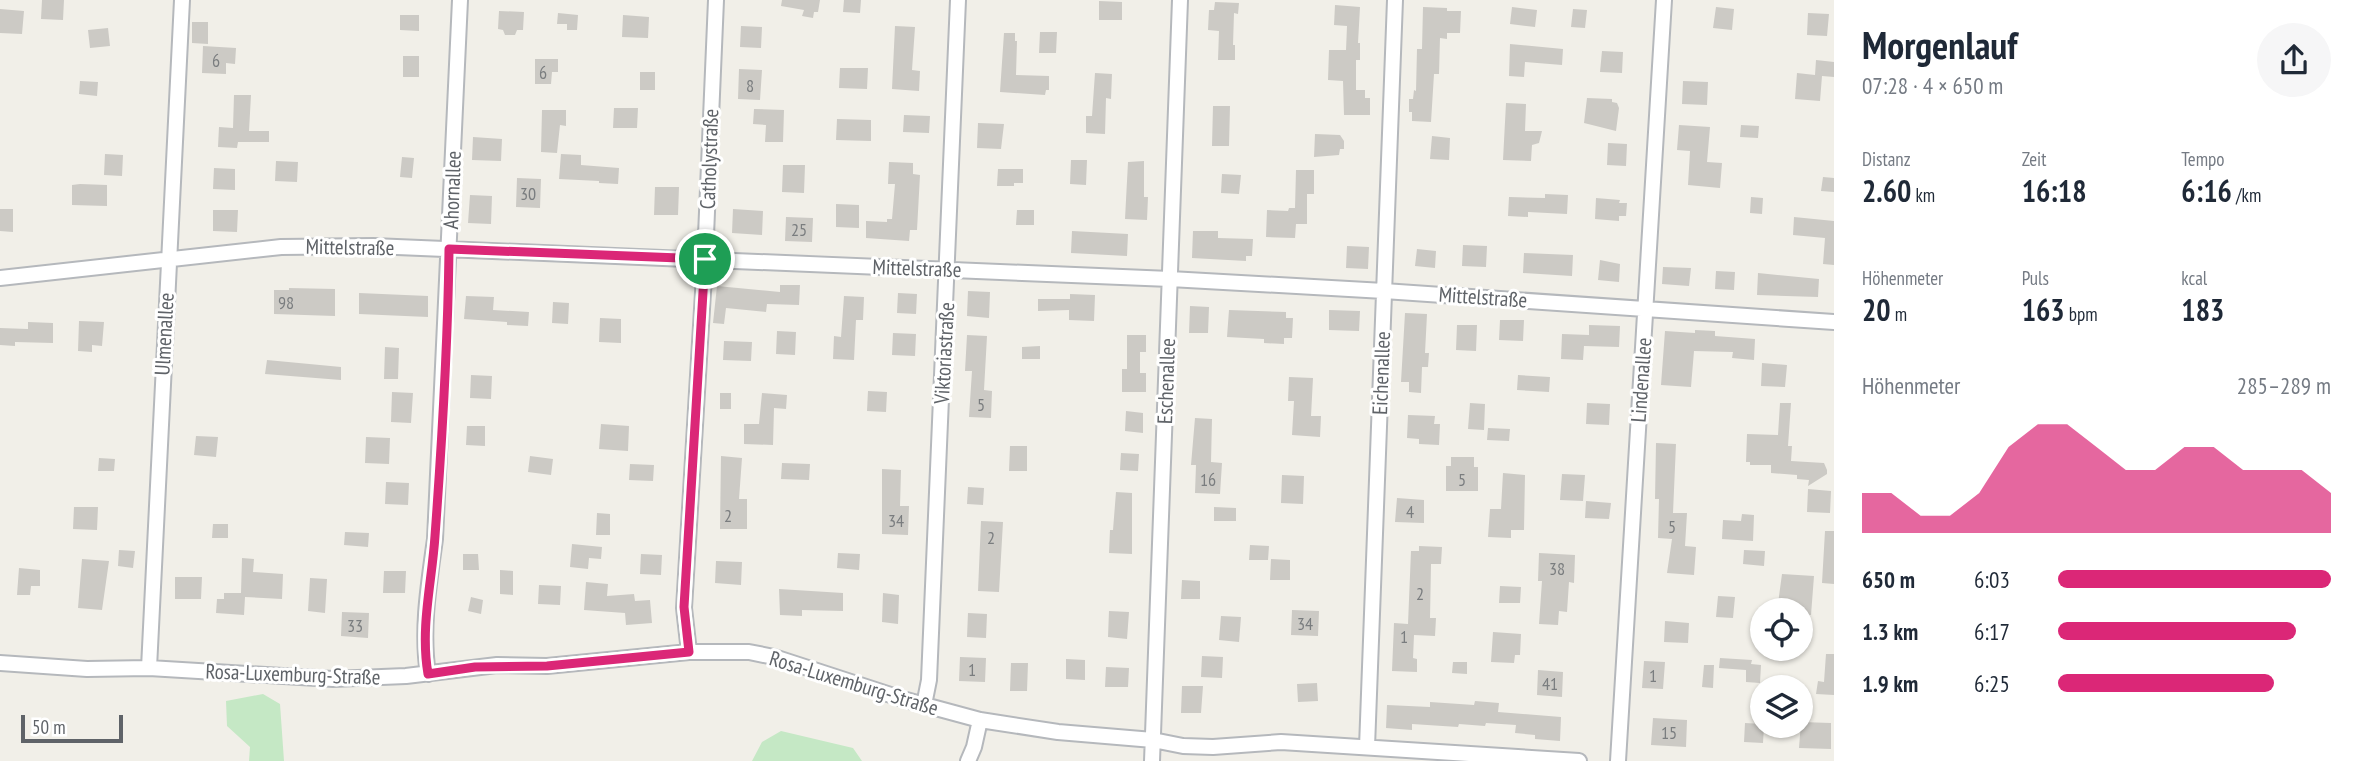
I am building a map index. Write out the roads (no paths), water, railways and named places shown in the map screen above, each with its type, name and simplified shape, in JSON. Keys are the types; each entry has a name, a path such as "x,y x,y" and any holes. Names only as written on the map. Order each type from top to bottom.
{"street":[{"name":"Ulmenallee","path":"149,668 167,260 182,0"},
{"name":"Ahornallee","path":"428,674 425,649 435,539 460,0"},
{"name":"Catholystraße","path":"689,652 684,607 705,259 716,0"},
{"name":"Viktoriastraße","path":"924,705 929,680 958,0"},
{"name":"Eschenallee","path":"1152,761 1180,0"},
{"name":"Eichenallee","path":"1367,747 1395,0"},
{"name":"Lindenallee","path":"1618,761 1664,0"},
{"name":"Mittelstraße","path":"0,278 314,246 449,249 1170,279 1834,322"},
{"name":"Rosa-Luxemburg-Straße","path":"0,663 87,669 149,668 333,679 428,674 475,667 547,666 689,652 749,652 774,657 924,705 981,720 1058,732 1153,740 1183,746 1213,747 1281,742 1579,761"},
{"path":"968,761 981,720"}]}
